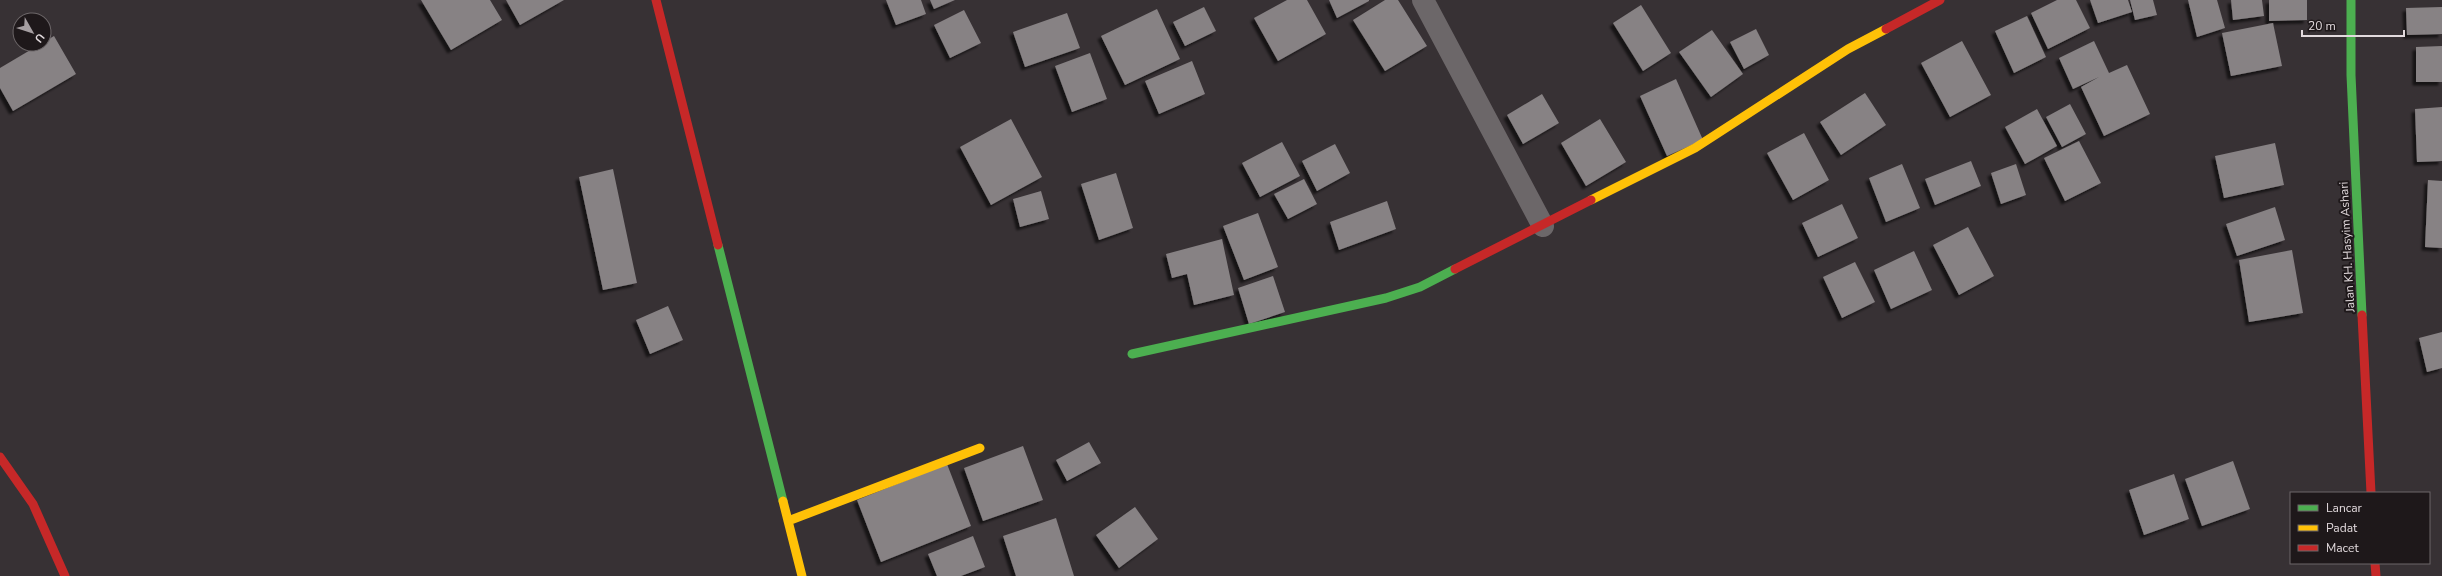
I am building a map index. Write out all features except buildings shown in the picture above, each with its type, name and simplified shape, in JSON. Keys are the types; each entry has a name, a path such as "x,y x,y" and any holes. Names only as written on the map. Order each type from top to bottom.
{"street":[{"path":"656,0 802,576"},
{"path":"1423,0 1543,226"},
{"path":"1132,354 1386,298 1420,287 1695,148 1848,49 1940,0"},
{"name":"Jalan KH. Hasyim Ashari","path":"2351,0 2352,83 2371,492"},
{"path":"788,520 980,448"},
{"path":"0,457 33,504 65,576"},
{"path":"2375,564 2376,576"}],"traffic: fast":[{"path":"2351,0 2351,75 2362,315"},
{"path":"718,245 783,501"},
{"path":"1132,354 1386,298 1420,287 1455,269"}],"traffic: slow":[{"path":"1591,200 1695,148 1848,49 1886,29"},
{"path":"788,521 980,448"},
{"path":"783,501 802,576"}],"traffic: jam":[{"path":"656,0 718,245"},
{"path":"1886,29 1940,0"},
{"path":"1455,269 1591,200"},
{"path":"2362,315 2371,492"},
{"path":"0,457 33,504 65,576"},
{"path":"2375,564 2376,576"}]}
